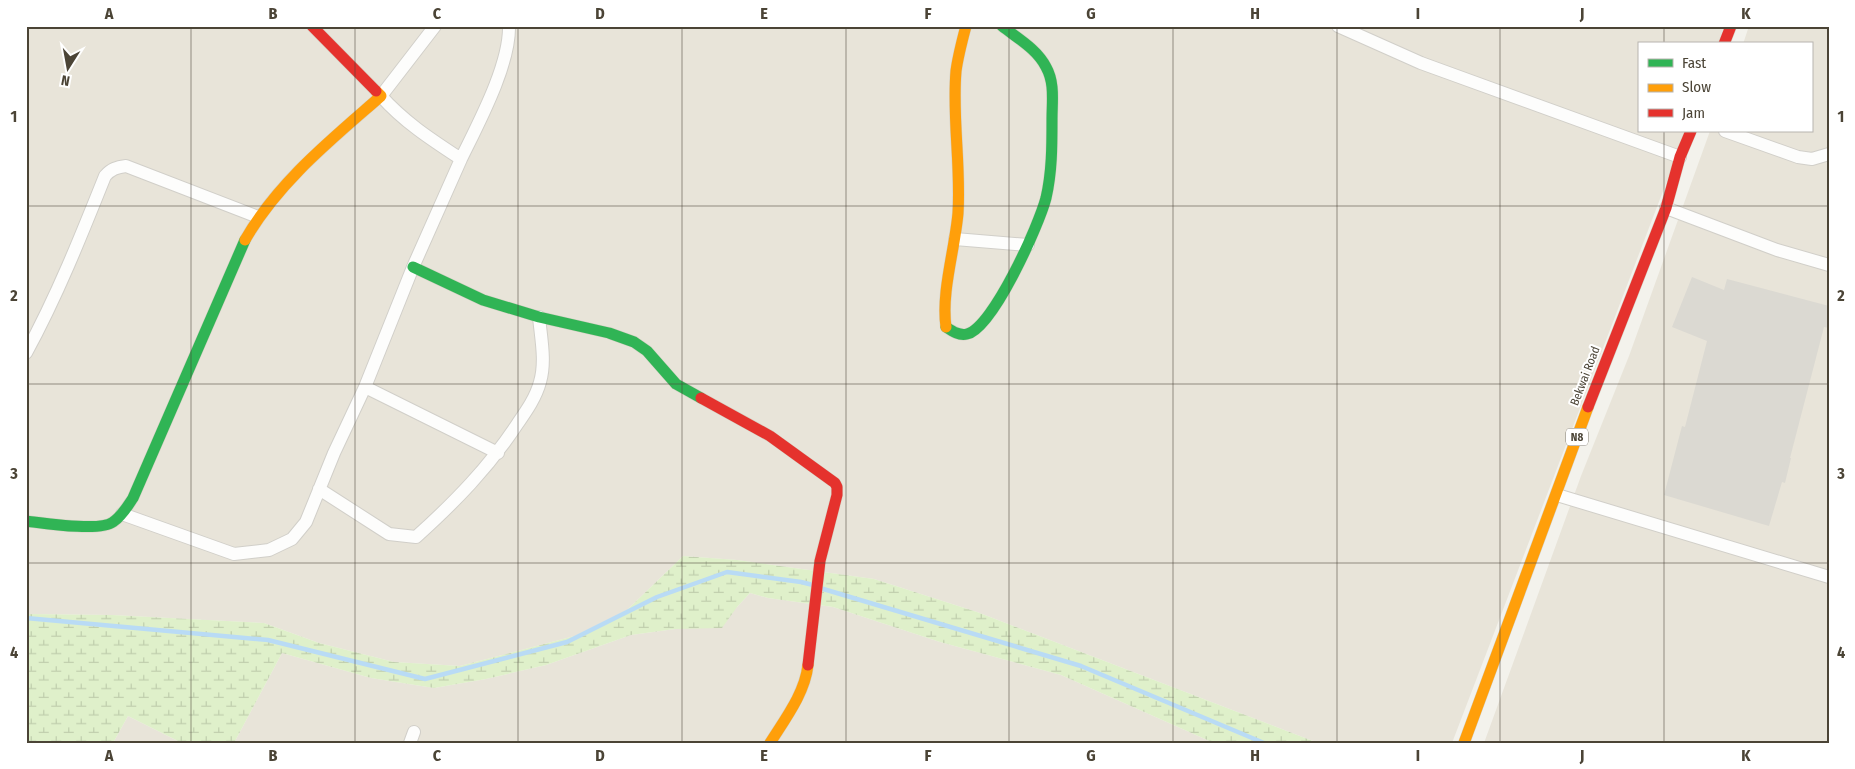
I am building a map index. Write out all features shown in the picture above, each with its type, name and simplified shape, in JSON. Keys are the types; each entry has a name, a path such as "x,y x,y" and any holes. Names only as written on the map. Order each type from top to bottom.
{"main road":[{"path":"26,521 77,527 111,524 122,514 133,498 240,249 258,217 313,156 381,96 312,26"},
{"path":"966,26 959,47 954,86 958,203 955,239 943,312 946,327 958,334 970,333 983,320 999,300 1015,274 1041,215 1049,186 1053,159 1054,98 1046,66 1032,50 1002,26"},
{"path":"1725,42 1731,26"},
{"name":"Bekwai Road","path":"1464,743 1602,368 1666,208 1680,157 1691,132"},
{"path":"413,267 483,300 539,317 609,333 634,342 648,351 676,384 770,436 835,483 837,487 820,561 807,674 794,704 770,743"}],"street":[{"path":"435,26 381,96 394,111 415,129 461,159"},
{"path":"122,514 234,554 269,550 292,538 306,522 365,387 413,267 486,107 505,58 509,26"},
{"path":"1338,26 1421,63 1680,157"},
{"path":"1728,132 1798,157 1812,159 1829,154"},
{"path":"26,353 39,329 82,234 105,176 110,170 118,166 126,166 258,217"},
{"path":"1666,208 1777,250 1829,265"},
{"path":"955,239 1028,245"},
{"path":"319,489 389,534 416,537 448,507 498,453 532,401 540,383 543,368 539,317"},
{"path":"365,387 498,453"},
{"path":"1557,494 1829,577"}],"shaded area":[{"path":"26,26 1724,26 1719,42 1638,42 1638,132 1686,132 1452,743 1318,743 977,612 874,579 737,560 683,556 627,610 586,633 460,666 394,662 319,643 264,623 112,615 26,614"},
{"path":"1749,26 1829,26 1829,743 1484,743 1581,476 1629,356 1710,132 1812,132 1812,42 1744,42"},
{"path":"750,593 768,598 833,607 940,642 1061,675 1214,743 234,743 282,653 371,678 434,688 486,679 546,665 631,635 675,629 737,607"},
{"path":"128,716 182,743 113,743"}],"green space":[{"path":"683,556 737,560 874,579 977,612 1318,743 1214,743 1061,675 940,642 833,607 768,598 750,593 722,628 675,629 631,635 546,665 486,679 434,688 371,678 282,653 234,743 182,743 128,716 113,743 29,743 26,741 26,614 112,615 264,623 319,643 394,662 460,666 586,633 627,610"}],"building":[{"path":"1692,277 1724,290 1727,279 1829,306 1829,328 1824,327 1785,483 1782,482 1769,526 1664,495 1682,426 1685,427 1707,341 1672,327"}],"waterway":[{"path":"26,618 268,640 425,679 567,642 657,597 727,572 813,585"},
{"path":"820,588 1081,666 1264,743"}],"traffic: fast":[{"path":"946,327 958,334 967,334 978,328 989,314 1002,295 1025,251 1042,211 1048,188 1052,149 1051,79 1046,67 1037,55 1002,26"},
{"path":"26,521 84,527 106,525 113,522 124,511 133,498 245,240"},
{"path":"413,267 483,300 539,317 609,333 634,342 647,351 676,384 701,398"}],"traffic: slow":[{"path":"946,327 945,299 959,195 955,106 956,71 966,26"},
{"path":"245,240 258,219 290,180 325,145 381,96 376,91"},
{"path":"1464,743 1588,407"},
{"path":"770,743 799,696 808,665"}],"traffic: jam":[{"path":"312,26 376,91"},
{"path":"1725,42 1731,26"},
{"path":"1588,407 1666,208 1680,157 1691,132"},
{"path":"701,398 770,436 835,483 837,487 837,495 820,561 808,665"}]}
